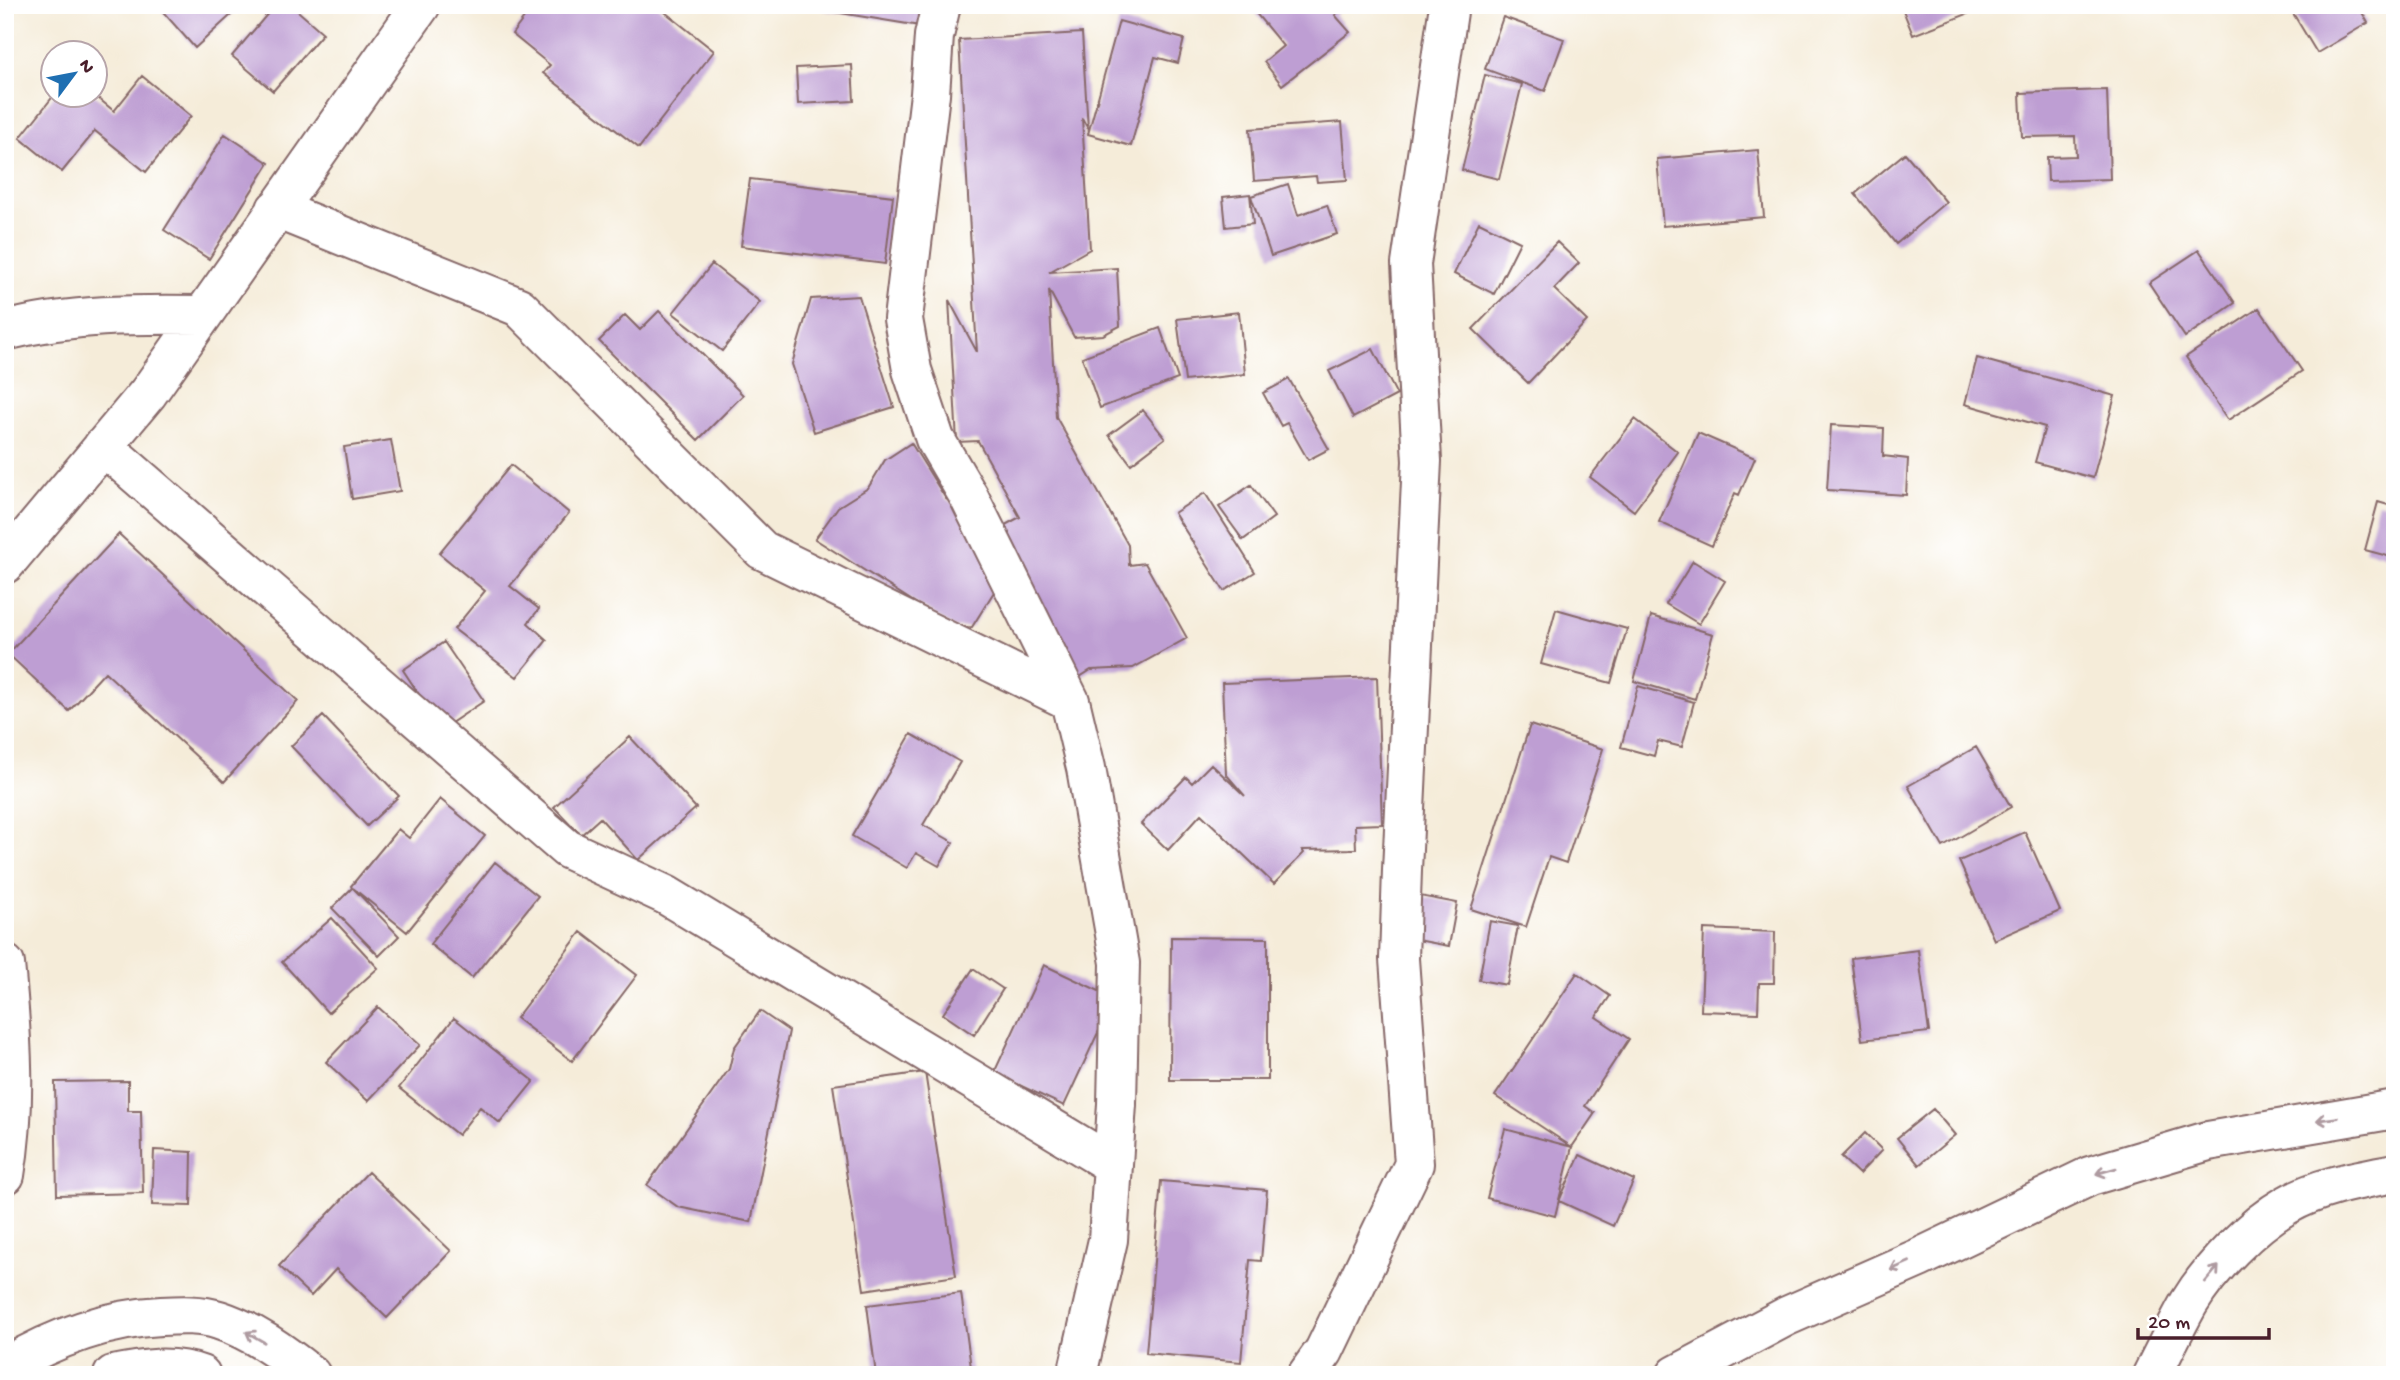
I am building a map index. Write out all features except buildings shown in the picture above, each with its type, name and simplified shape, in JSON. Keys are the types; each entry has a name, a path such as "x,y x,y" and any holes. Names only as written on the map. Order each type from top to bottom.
{"street":[{"path":"5,564 148,393 421,5"},
{"path":"941,5 934,36 930,94 902,319 912,370 935,439 969,497 1070,701 1086,768 1120,963 1108,1240 1077,1375"},
{"path":"1307,1375 1324,1351 1414,1164 1399,959 1422,461 1410,264 1449,5"},
{"path":"276,209 519,307 762,550 1070,701"},
{"path":"5,331 70,319 119,315 202,314"},
{"path":"103,446 566,849 666,895 1113,1165"},
{"path":"5,964 14,1052 11,1142 5,1175"},
{"path":"1676,1375 1787,1316 1919,1258 2090,1176 2208,1141 2395,1109"},
{"path":"2152,1375 2190,1301 2241,1241 2269,1216 2319,1190 2395,1173"},
{"path":"5,1367 46,1345 90,1327 133,1317 175,1315 205,1316 230,1324 254,1335 311,1375"},
{"path":"113,1375 167,1367 201,1375"}]}
